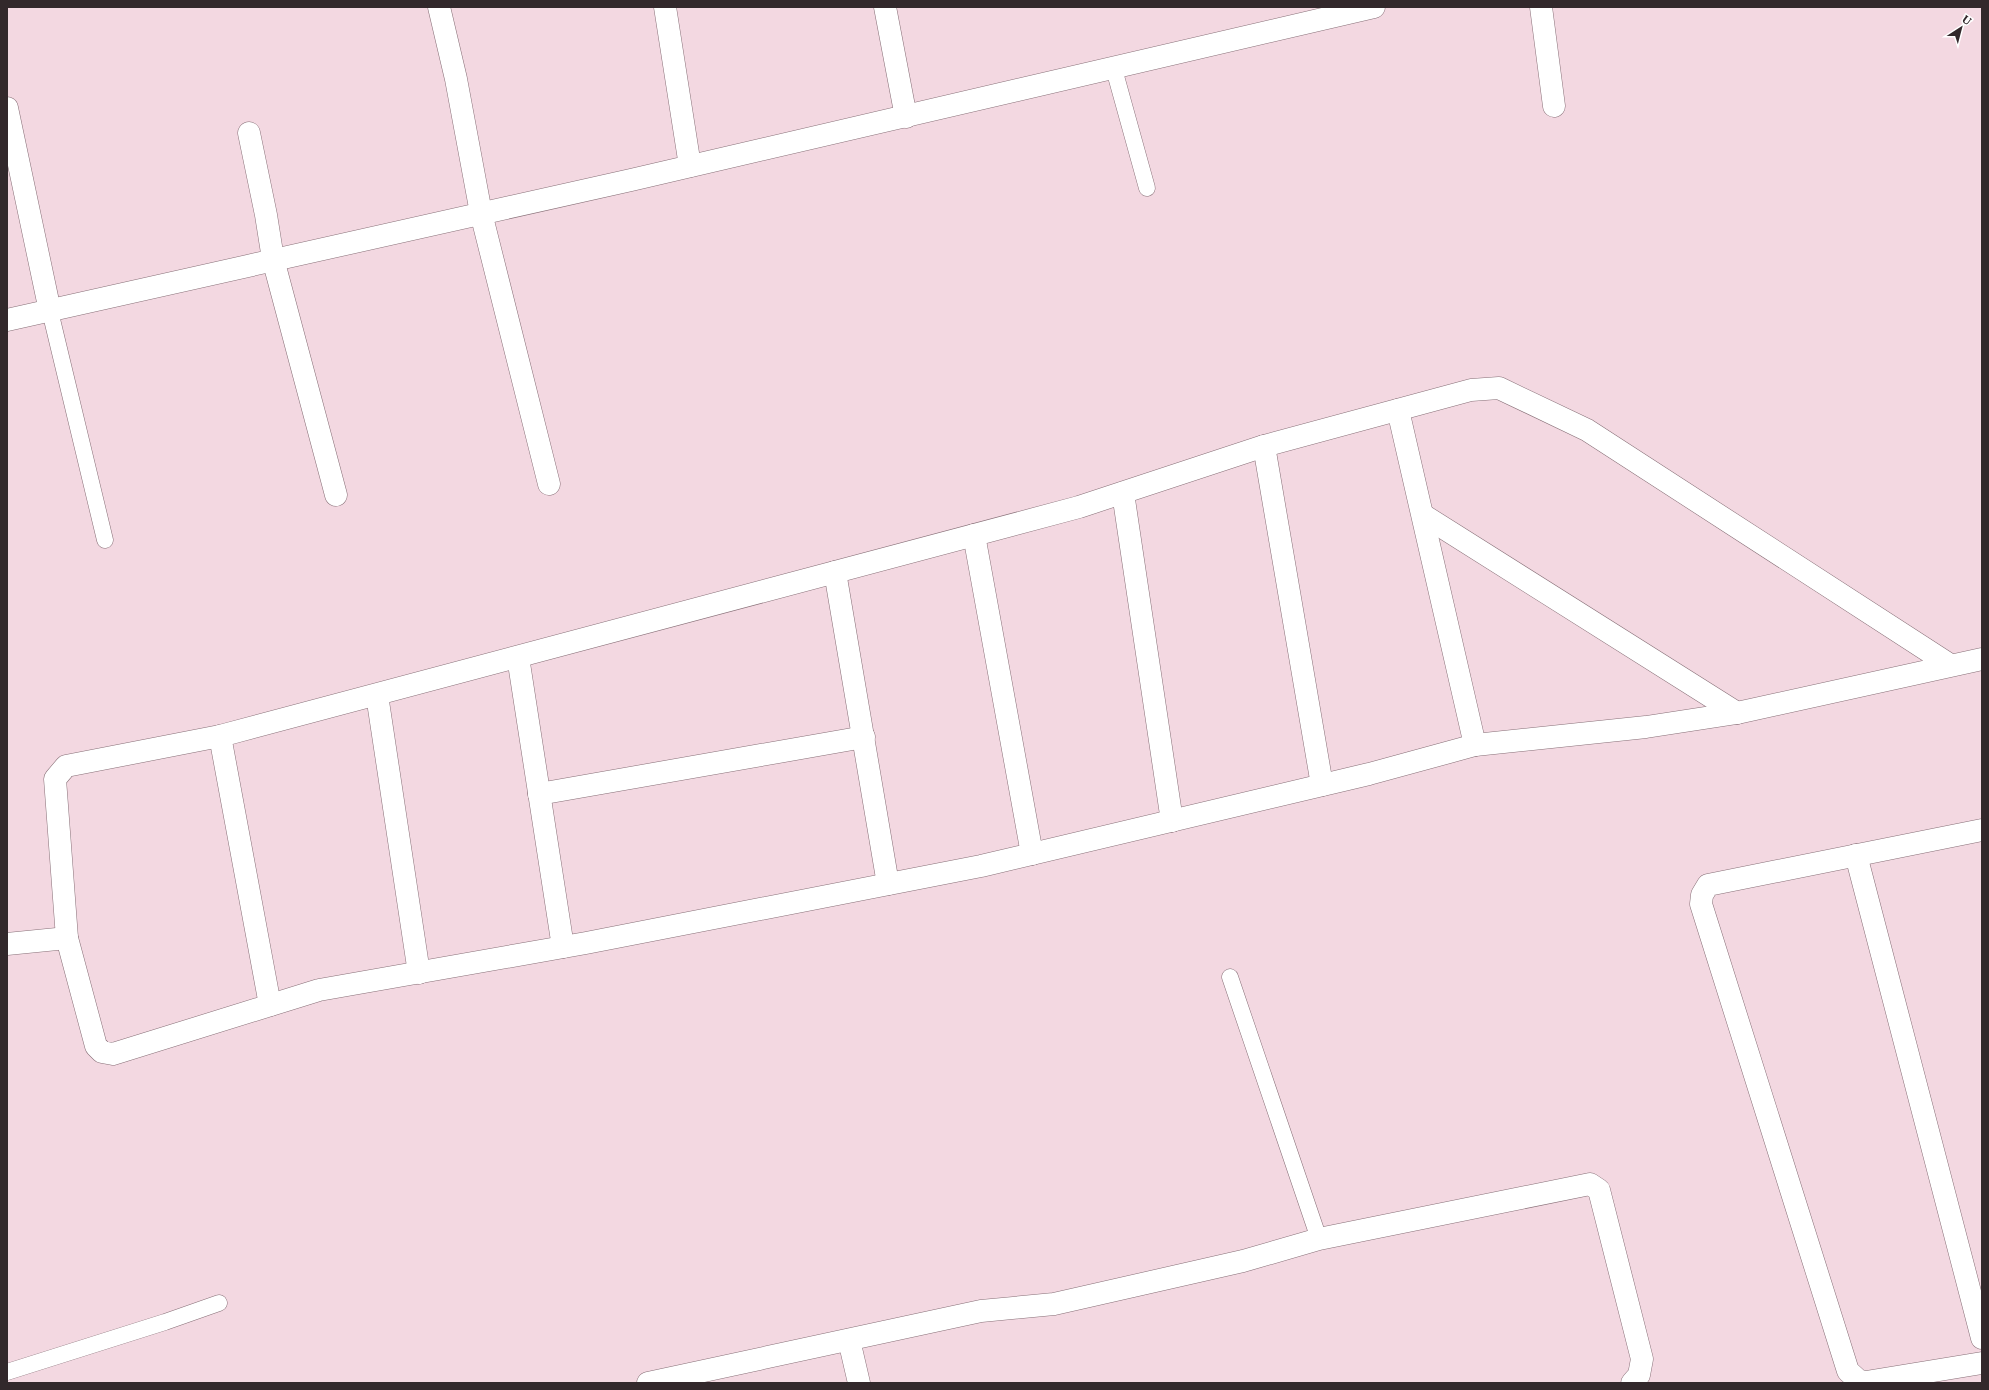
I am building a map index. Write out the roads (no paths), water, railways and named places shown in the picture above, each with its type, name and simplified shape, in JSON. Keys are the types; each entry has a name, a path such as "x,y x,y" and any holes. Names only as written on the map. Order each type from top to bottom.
{"street":[{"path":"439,7 456,79 481,213 549,484"},
{"path":"665,7 690,166"},
{"path":"885,7 906,117"},
{"path":"7,320 906,117 1374,7"},
{"path":"1541,7 1554,106"},
{"path":"7,108 50,311"},
{"path":"249,133 266,215 273,259 336,495"},
{"path":"1950,665 1586,430 1499,388 1472,390 1264,446 1079,508 220,736 66,766 55,779 67,938 96,1046 102,1052 113,1054 319,990 563,947 981,866 1322,785 1474,745 1646,727 1737,713 1950,665 1982,660"},
{"path":"1398,410 1474,745"},
{"path":"1264,446 1322,785"},
{"path":"1123,493 1172,821"},
{"path":"1422,515 1737,713"},
{"path":"974,535 1032,854"},
{"path":"835,572 888,884"},
{"path":"518,656 563,947"},
{"path":"377,694 419,973"},
{"path":"220,736 270,1005"},
{"path":"539,794 864,737"},
{"path":"1982,830 1708,885 1702,895 1701,904 1848,1371 1859,1381 1866,1382 1982,1364"},
{"path":"1856,855 1982,1338"},
{"path":"7,944 67,938"},
{"path":"648,1383 981,1311 1054,1304 1243,1261 1318,1239 1590,1184 1598,1190 1642,1359 1638,1375 1632,1383"},
{"path":"849,1340 859,1383"}],"lane":[{"path":"1114,69 1147,188"},
{"path":"50,311 105,540"},
{"path":"1230,977 1318,1239"},
{"path":"7,1372 166,1322 219,1303"}]}
